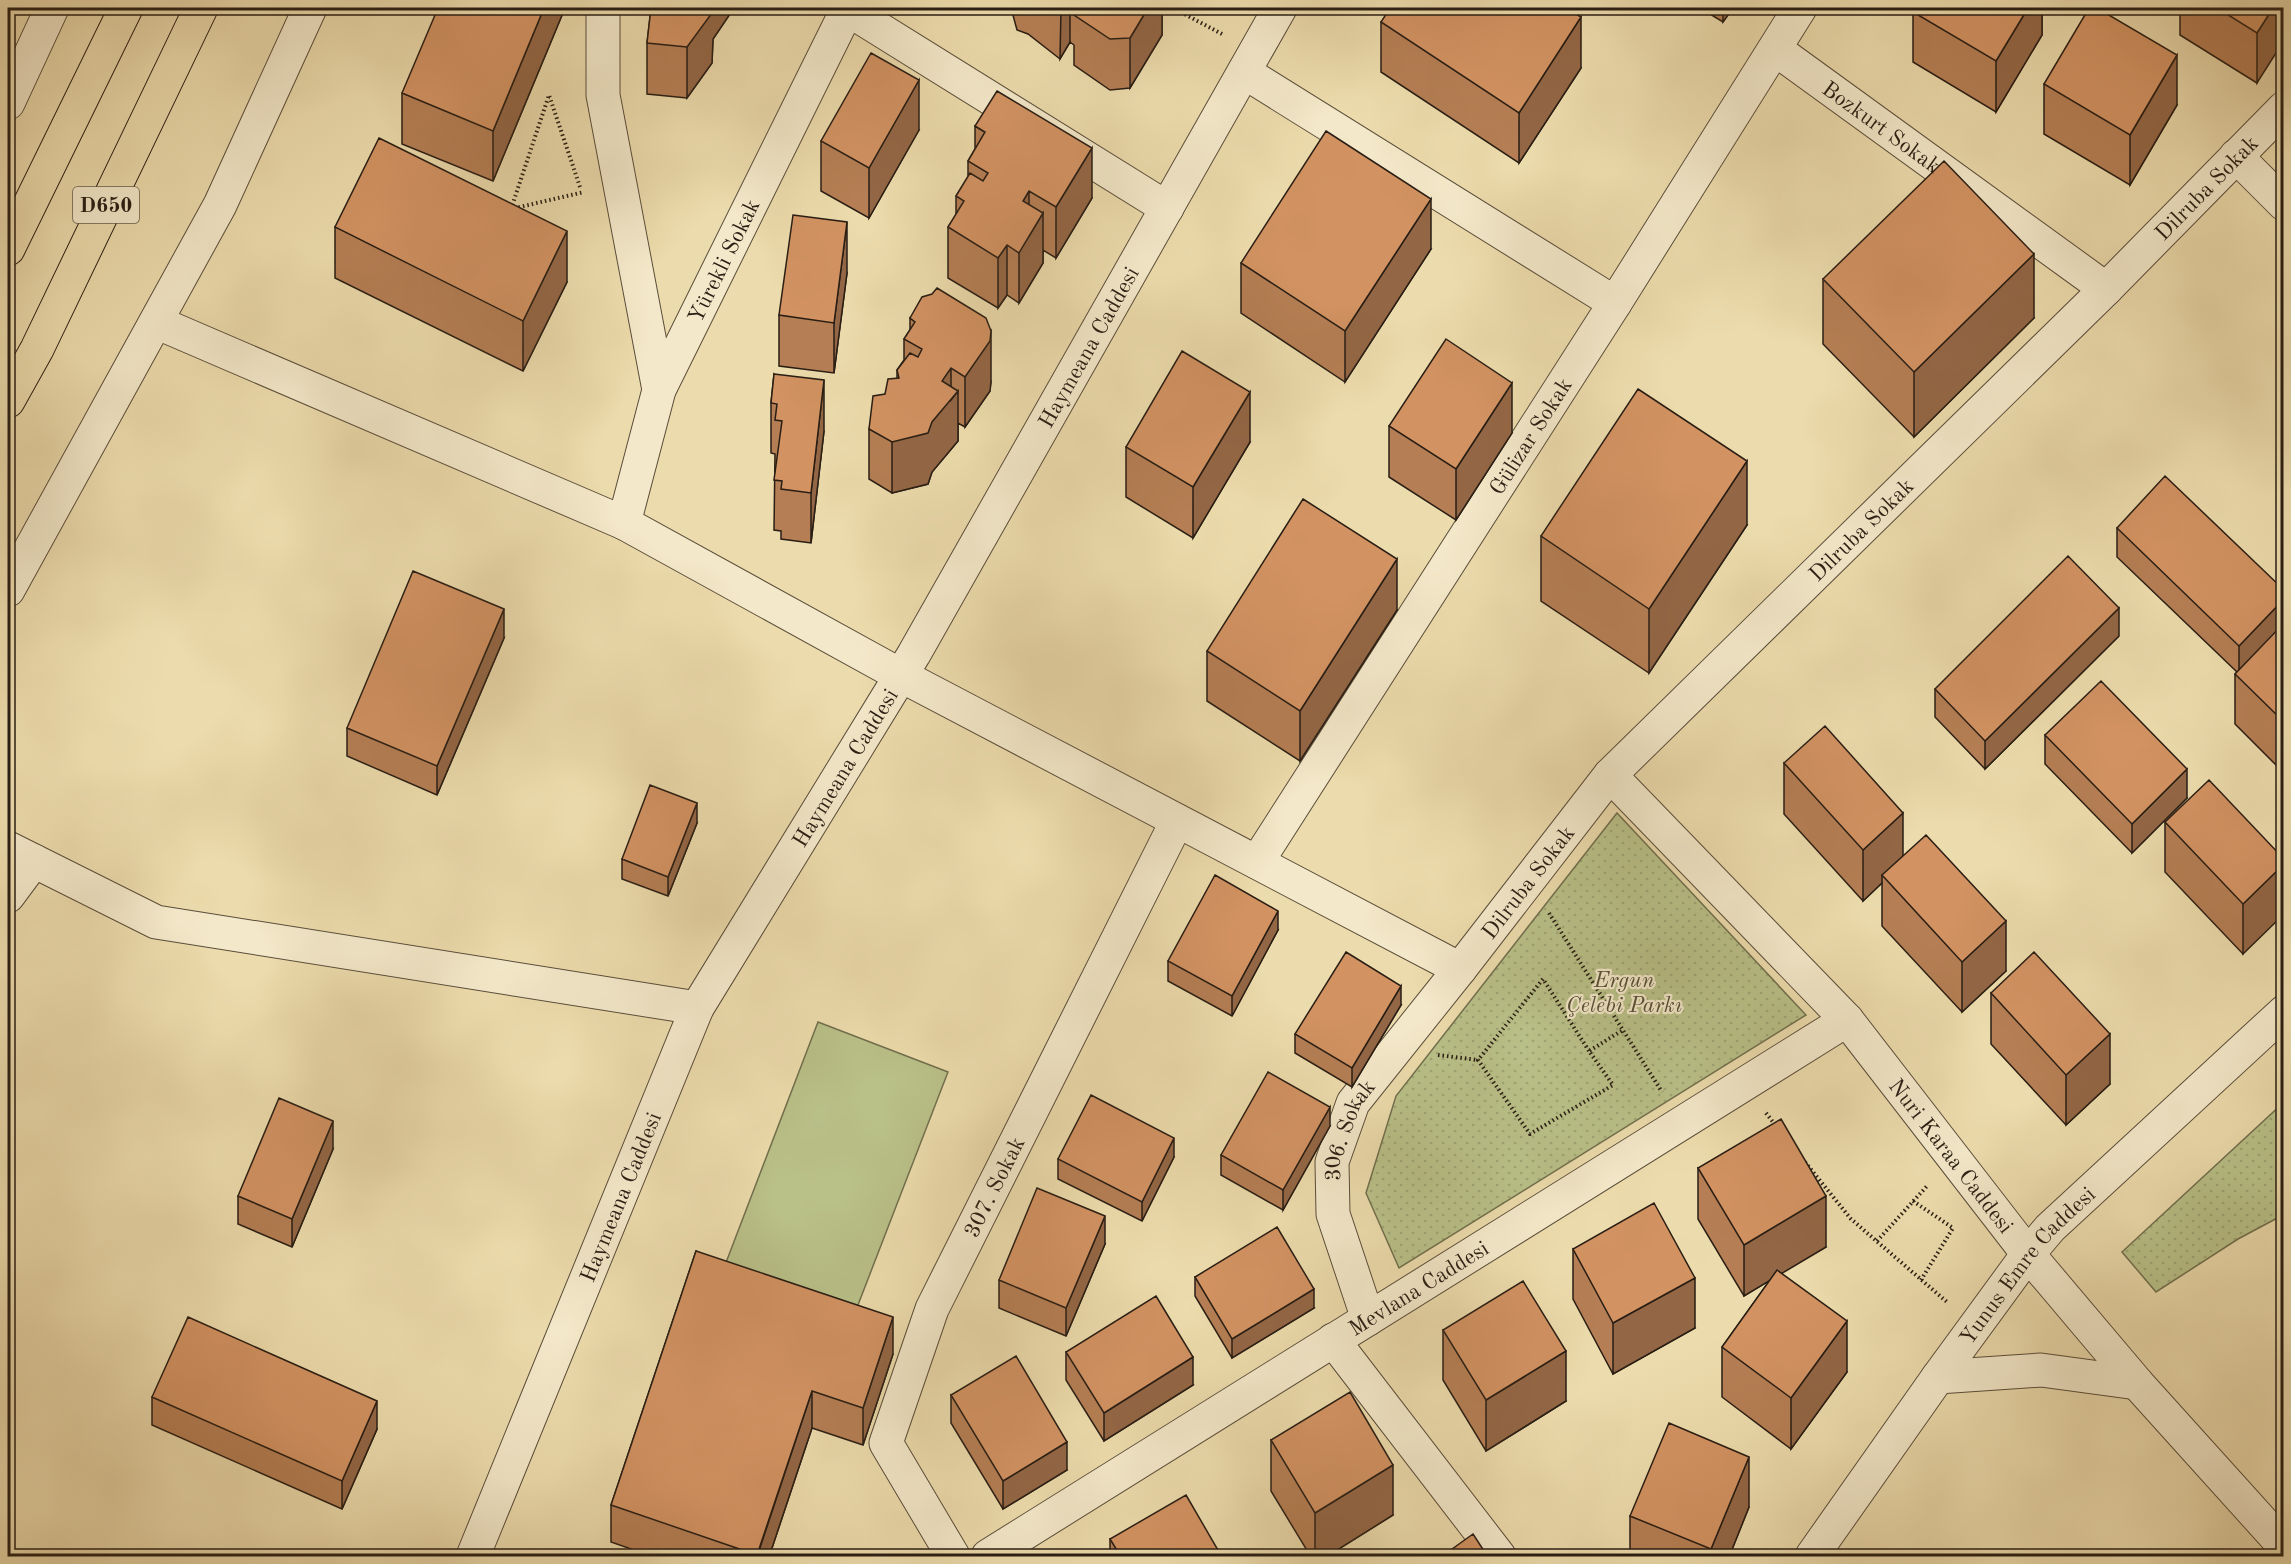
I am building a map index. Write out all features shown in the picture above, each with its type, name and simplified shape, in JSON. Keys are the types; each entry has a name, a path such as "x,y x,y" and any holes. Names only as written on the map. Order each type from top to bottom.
{"highway":[{"name":"D650","path":"8,249 126,8"},
{"name":"D650","path":"8,401 37,349 201,8"}],"street":[{"path":"8,103 52,8"},
{"path":"8,590 220,205 310,8"},
{"path":"603,8 603,95 659,390"},
{"path":"847,8 1167,208"},
{"name":"Yürekli Sokak","path":"624,523 659,390 847,8"},
{"name":"Haymeana Caddesi","path":"473,1557 698,1008 900,675 1280,8"},
{"name":"Gülizar Sokak","path":"1257,862 1800,8"},
{"name":"Bozkurt Sokak","path":"1775,49 2106,289"},
{"path":"1249,62 1614,303"},
{"name":"Dilruba Sokak","path":"1460,969 1610,775 2106,289 2283,108"},
{"path":"2236,156 2283,204"},
{"path":"156,322 624,523 900,675 1460,969"},
{"name":"Nuri Karaa Caddesi","path":"1610,775 1847,1020 2028,1254 2137,1383 2283,1546"},
{"name":"307. Sokak","path":"953,1557 886,1443 932,1309 1177,820"},
{"path":"8,896 21,854 156,922 698,1008"},
{"name":"306. Sokak","path":"1368,1318 1333,1214 1332,1162 1353,1103 1460,969"},
{"name":"Yunus Emre Caddesi","path":"1812,1557 1938,1377 2049,1228 2283,1012"},
{"name":"Mevlana Caddesi","path":"1000,1554 1333,1340 1847,1020"},
{"path":"1333,1340 1499,1557"},
{"path":"1938,1377 2041,1370 2137,1383"}],"path":[{"path":"1173,8 1249,62"},
{"path":"582,192 549,95 511,209 620,183"},
{"path":"1529,880 1682,1123"},
{"path":"1543,979 1589,1051 1613,1085 1530,1134 1478,1060 1543,979"},
{"path":"1589,1051 1623,1030"},
{"path":"1743,1084 1779,1129"},
{"path":"1800,1156 1851,1219 1976,1327"},
{"path":"1877,1241 1953,1158"},
{"path":"1913,1201 1953,1228 1921,1280"}],"green space":[{"name":"Ergun Çelebi Parkı","path":"1617,813 1806,1015 1399,1268 1366,1193 1396,1096"},
{"path":"818,1022 948,1072 851,1323 722,1273"},
{"path":"2283,1103 2283,1215 2238,1239 2156,1292 2122,1252"}],"building":[{"path":"438,8 544,8 493,131 402,93"},
{"path":"651,8 712,8 712,13 687,47 647,43"},
{"path":"1079,8 1148,8 1130,38 1110,39 1074,15"},
{"path":"1390,8 1567,8 1581,17 1519,113 1381,22"},
{"path":"1916,8 2028,8 1996,61 1913,12"},
{"path":"2089,8 2097,8 2177,55 2130,135 2044,84"},
{"path":"2217,8 2273,8 2257,33"},
{"path":"871,53 919,80 869,168 821,141"},
{"path":"997,91 1092,148 1056,207 1029,191 1023,201 1043,213 1019,253 1007,245 998,258 948,227 964,201 956,196 970,173 983,181 988,173 968,161 985,132 975,126"},
{"path":"1326,131 1431,199 1345,331 1241,263"},
{"path":"379,138 567,231 523,321 335,227"},
{"path":"1944,161 2034,254 1914,372 1823,279"},
{"path":"793,215 847,222 834,323 779,315"},
{"path":"937,288 986,318 991,331 990,341 965,377 951,368 942,381 958,391 932,422 928,433 892,442 869,429 873,396 885,394 888,379 899,378 897,370 910,353 918,357 922,349 904,339 915,322 910,318 922,297 932,294"},
{"path":"1446,339 1512,383 1456,469 1389,426"},
{"path":"1182,351 1250,392 1193,487 1126,447"},
{"path":"774,374 824,380 811,493 781,489 782,481 774,480 782,421 775,420 777,404 771,403"},
{"path":"1638,389 1747,461 1649,609 1541,536"},
{"path":"2165,476 2283,589 2283,600 2239,646 2117,528"},
{"path":"1303,499 1397,559 1300,711 1207,651"},
{"path":"2068,556 2119,608 1985,741 1935,689"},
{"path":"413,571 504,609 437,766 347,728"},
{"path":"2283,624 2283,721 2235,674"},
{"path":"2101,681 2187,769 2132,824 2045,735"},
{"path":"1825,726 1903,813 1863,850 1784,763"},
{"path":"2209,780 2283,858 2283,865 2243,904 2165,822"},
{"path":"650,785 697,803 668,877 622,859"},
{"path":"1926,835 2006,921 1962,962 1882,875"},
{"path":"1215,875 1278,911 1232,996 1168,961"},
{"path":"1346,952 1401,986 1352,1068 1295,1034"},
{"path":"2034,952 2110,1034 2066,1075 1991,993"},
{"path":"1268,1072 1330,1107 1283,1190 1221,1155"},
{"path":"1091,1095 1174,1138 1142,1202 1058,1159"},
{"path":"279,1098 333,1121 292,1219 238,1196"},
{"path":"1781,1119 1826,1196 1744,1245 1698,1168"},
{"path":"1037,1188 1105,1216 1066,1308 999,1280"},
{"path":"1654,1203 1695,1278 1613,1323 1573,1249"},
{"path":"1277,1227 1314,1289 1232,1339 1195,1277"},
{"path":"696,1251 893,1317 863,1408 812,1391 757,1555 611,1505"},
{"path":"1777,1270 1847,1321 1791,1398 1722,1347"},
{"path":"1523,1281 1566,1351 1486,1400 1443,1330"},
{"path":"1156,1296 1193,1357 1104,1413 1066,1352"},
{"path":"188,1317 377,1401 342,1481 152,1397"},
{"path":"1016,1356 1067,1442 1003,1481 951,1395"},
{"path":"8,1375 12,1377 8,1388"},
{"path":"1350,1392 1393,1465 1315,1513 1271,1440"},
{"path":"1669,1423 1749,1457 1711,1549 1630,1516"},
{"path":"1186,1495 1222,1557 1121,1557 1110,1539"},
{"path":"1473,1534 1488,1557 1441,1557"}]}
